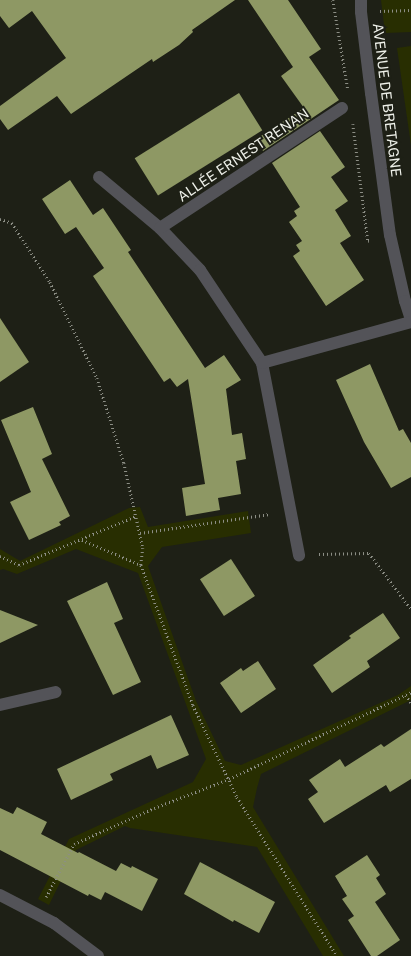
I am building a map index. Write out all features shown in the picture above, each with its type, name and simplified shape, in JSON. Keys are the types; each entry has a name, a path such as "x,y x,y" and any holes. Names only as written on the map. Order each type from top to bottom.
{"street":[{"name":"AVENUE DE BRETAGNE","path":"361,6 390,236 411,321"},
{"name":"ALLÉE ERNEST RENAN","path":"160,228 342,108"},
{"path":"99,177 160,228 200,270 262,363 299,555"},
{"path":"262,363 411,321"},
{"path":"0,704 56,692"},
{"path":"0,895 54,923 98,956"}],"path":[{"path":"332,0 335,11"},
{"path":"361,6 411,10"},
{"path":"0,219 12,223 50,282 97,378 124,463 143,548 141,565 193,705 237,797 337,956"},
{"path":"140,533 291,511"},
{"path":"0,556 19,565 82,540 136,516"},
{"path":"82,540 141,565"},
{"path":"299,555 369,553 411,609"},
{"path":"36,914 74,844 154,808 229,779 411,692"},
{"path":"406,695 411,703"}],"green space":[{"path":"381,0 411,0 411,32 385,33"},
{"path":"411,46 411,145 397,48"},
{"path":"140,507 148,527 248,511 251,533 162,547 148,566 196,701 225,761 241,765 398,695 411,686 411,700 261,774 257,788 253,807 344,956 323,956 257,847 125,826 76,850 49,905 38,899 69,839 193,782 206,759 138,573 76,549 17,574 3,569 0,570 0,549 20,561 129,508"}],"building":[{"path":"0,0 235,0 192,30 193,32 179,45 153,62 152,59 71,114 57,96 8,130 0,119 0,106 66,58 32,11 9,28 0,16"},
{"path":"248,0 288,0 321,49 309,57 339,100 263,151 256,139 304,108 281,76 293,67"},
{"path":"239,93 262,130 158,195 135,158"},
{"path":"320,131 345,167 331,177 348,201 335,210 351,236 340,243 364,280 326,306 293,256 300,251 296,245 302,241 289,222 297,216 294,211 300,207 272,163"},
{"path":"70,180 93,215 103,208 131,250 128,252 205,368 224,355 241,380 226,389 232,435 242,433 246,459 236,461 241,494 218,498 220,510 186,516 182,488 205,484 188,379 177,387 170,378 164,382 93,276 104,268 76,227 65,234 42,199"},
{"path":"0,318 29,362 0,382"},
{"path":"370,364 399,431 403,429 411,443 411,477 391,488 364,442 336,380"},
{"path":"33,407 52,454 42,459 70,516 59,522 61,525 29,540 10,502 31,492 1,420"},
{"path":"231,559 255,596 224,616 200,579"},
{"path":"107,582 123,619 114,623 141,682 113,695 67,601"},
{"path":"0,610 38,625 0,643"},
{"path":"383,613 400,638 367,661 370,667 332,693 313,665 351,638 349,636"},
{"path":"258,661 276,689 241,713 220,683 241,668 243,671"},
{"path":"171,715 189,755 157,769 151,755 110,774 113,780 71,800 57,769"},
{"path":"411,729 411,779 390,792 386,785 324,823 308,799 318,792 309,780 340,759 345,767 381,744 384,747"},
{"path":"17,807 47,822 41,834 78,853 79,852 116,871 121,863 131,868 132,866 158,879 142,911 105,892 101,900 89,894 88,896 0,850 0,808 13,814"},
{"path":"367,855 380,875 376,878 386,894 375,902 400,940 377,956 371,956 348,920 354,916 342,899 347,896 335,876"},
{"path":"200,862 275,902 259,933 234,920 233,922 184,894"}]}
